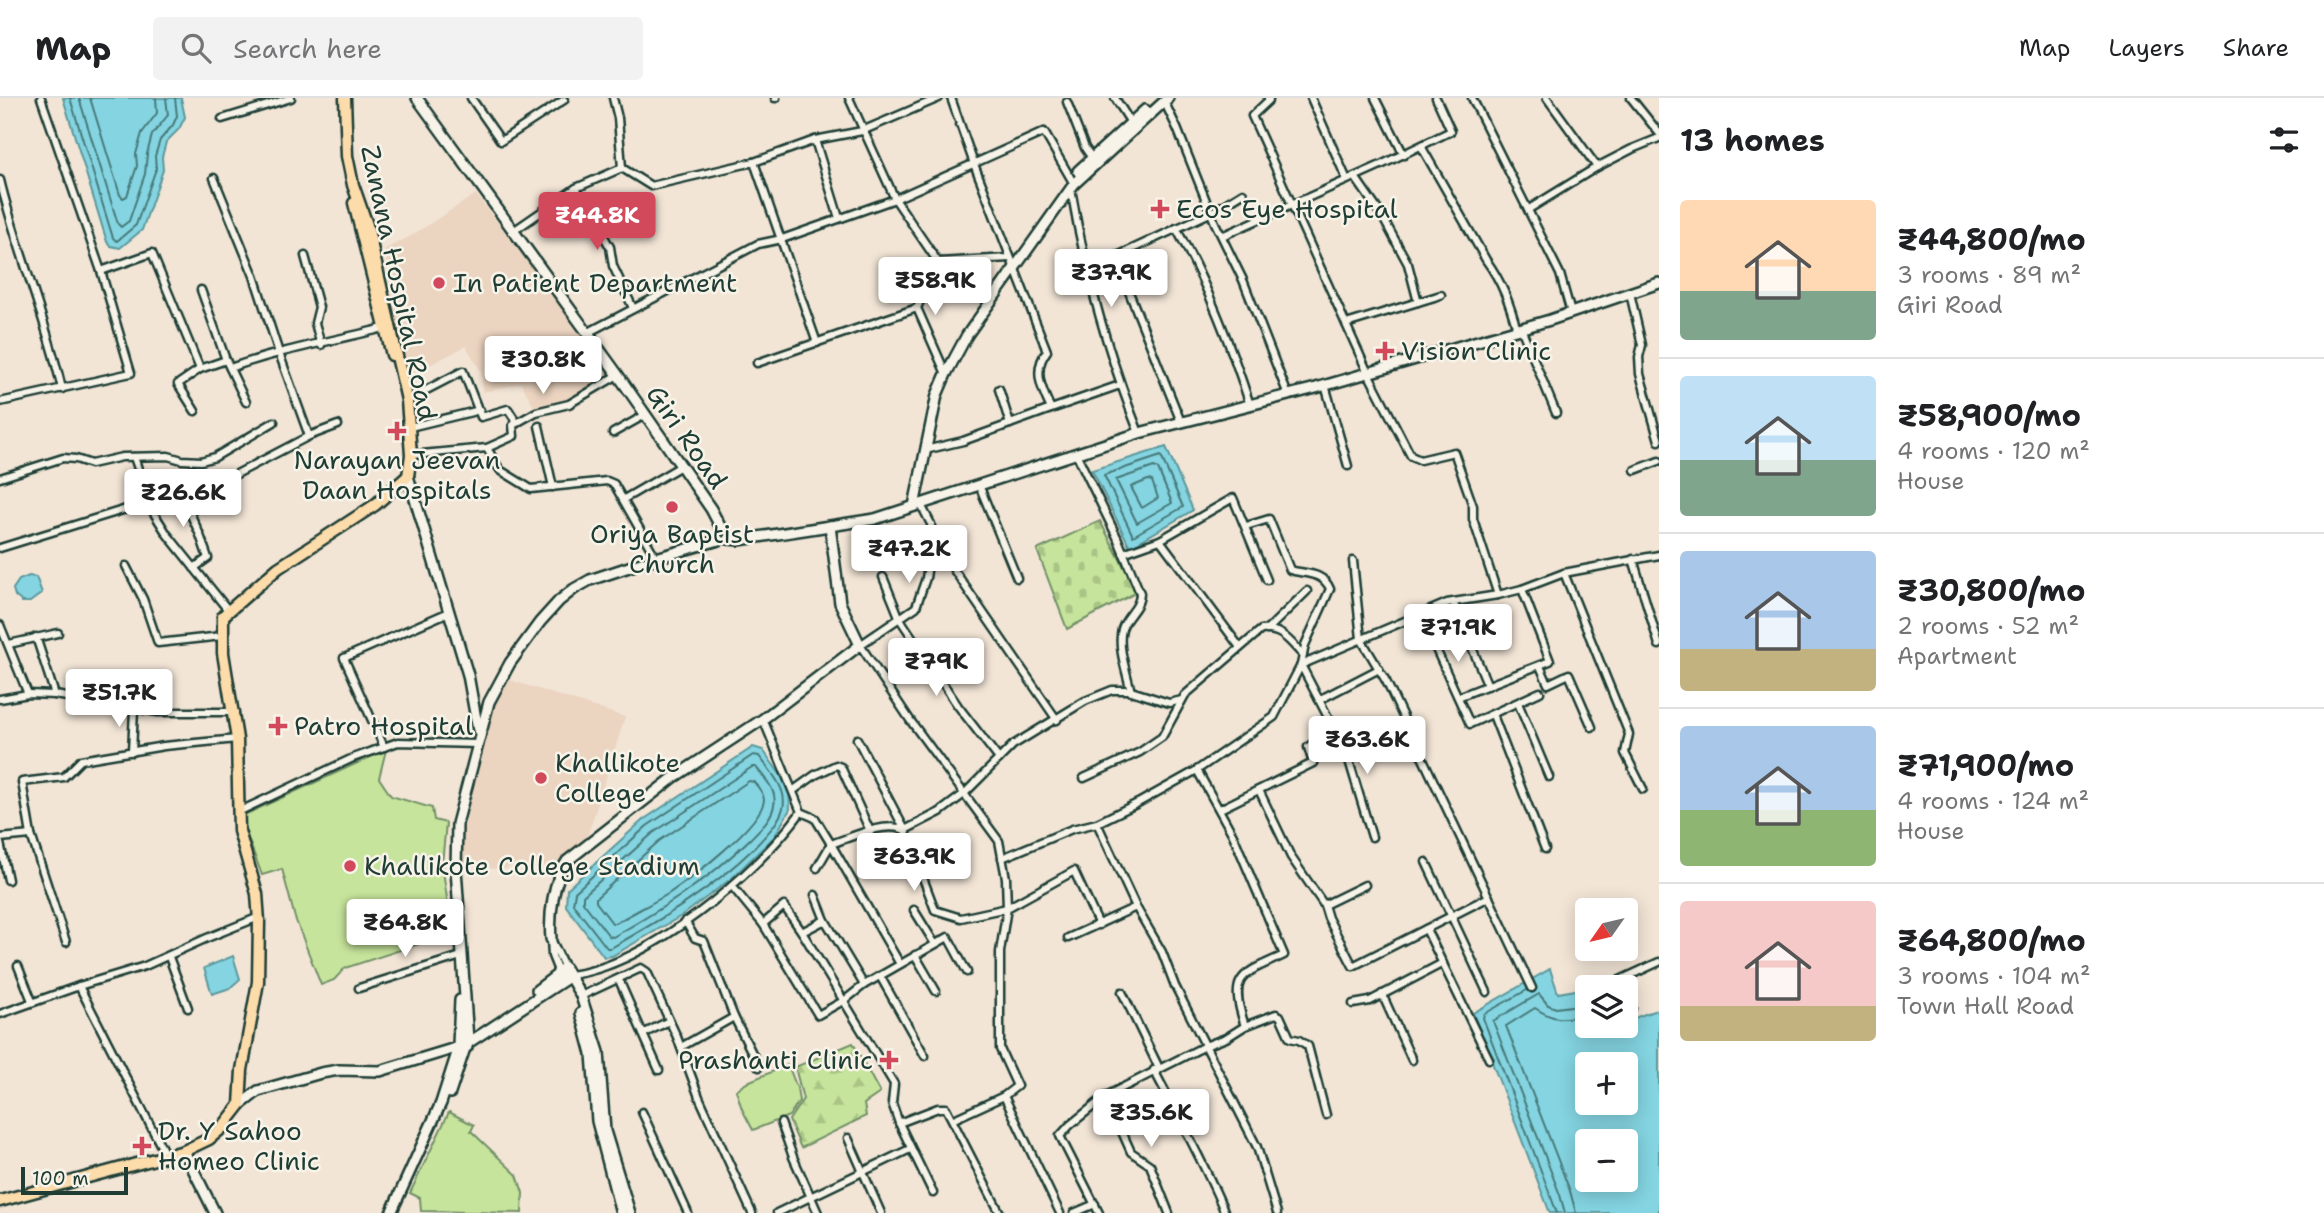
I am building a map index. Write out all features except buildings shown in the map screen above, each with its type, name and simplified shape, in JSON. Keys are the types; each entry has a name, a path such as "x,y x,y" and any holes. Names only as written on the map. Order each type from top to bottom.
{"main road":[{"path":"339,98 344,157 400,385 409,459"},
{"name":"Zanana Hospital Road","path":"345,98 347,156 353,185 368,225 407,400 410,427 408,476"},
{"name":"Giri Road","path":"417,98 618,375 711,509 723,537"},
{"path":"914,506 933,394 973,326 1012,264 1072,184 1093,160 1164,99"},
{"path":"397,1213 446,1102 464,1043 466,1000 462,984 456,869 457,824 478,740 489,702 510,663 559,601 590,580 723,537 739,540 875,519 1139,433 1368,373 1571,313 1659,283"},
{"path":"914,506 937,395 945,372"},
{"path":"240,1105 242,1070 258,982 259,917 257,894 239,831 235,712 222,636 223,616 278,568 374,505 408,476 474,701 478,740"},
{"path":"551,939 555,892 560,871 567,861 673,778 763,719 860,645 840,603 830,526"},
{"path":"474,701 489,702"},
{"path":"563,975 581,996 599,1052 605,1131 629,1213"},
{"path":"0,1201 184,1151 209,1139 222,1128 240,1105 258,1091 339,1070 380,1071 464,1043 563,975"},
{"path":"563,975 578,1001 592,1054 597,1121 621,1213"},
{"path":"391,1213 441,1102 464,1043"},
{"path":"184,1151 215,1213"}],"street":[{"path":"0,402 131,373 101,271 41,98"},
{"path":"222,119 278,99 292,98"},
{"path":"471,98 501,141 564,100"},
{"path":"613,98 618,118 622,168"},
{"path":"849,98 895,199 938,262"},
{"path":"622,168 650,186 754,162 815,140 862,131 939,98"},
{"path":"951,98 1046,351 1041,360 1039,376 1051,409"},
{"path":"1115,98 1133,125"},
{"path":"1268,98 1252,116 1368,373 1411,456 1420,460 1454,452 1473,506 1473,519 1498,595"},
{"path":"1311,98 1347,180"},
{"path":"1375,98 1404,155"},
{"path":"1222,236 1404,155 1451,131 1436,98"},
{"path":"1472,98 1560,274 1571,313"},
{"path":"1547,98 1597,167"},
{"path":"1529,209 1597,167 1659,136 1631,98"},
{"path":"1164,99 1243,280 1288,395"},
{"path":"1067,102 1085,148 1093,160"},
{"path":"587,333 758,244 782,239 895,199 1044,132 1072,184 1087,270 1110,357 1139,433"},
{"path":"815,140 839,218"},
{"path":"1421,146 1497,276 1556,412"},
{"path":"754,162 817,343"},
{"path":"512,232 576,188 622,168"},
{"path":"1355,177 1382,216 1408,264 1418,302"},
{"path":"214,178 254,276 309,436"},
{"path":"0,180 10,220 51,340 62,389"},
{"path":"576,188 610,247 613,266 633,307"},
{"path":"1087,270 1212,212 1243,193"},
{"path":"1176,228 1197,265 1219,314 1250,405"},
{"path":"101,271 152,253 200,369"},
{"path":"305,256 319,307 315,323 321,345"},
{"path":"1115,257 1181,422"},
{"path":"938,262 1012,264"},
{"path":"757,363 917,308 938,262"},
{"path":"201,290 226,360 246,402"},
{"path":"1630,293 1642,345 1639,356 1640,374 1659,442"},
{"path":"1346,324 1441,295"},
{"path":"917,308 945,372"},
{"path":"230,368 268,354 321,345 384,328"},
{"path":"195,411 178,384 200,369 226,360"},
{"path":"407,400 463,371 481,417 508,409 517,423"},
{"path":"409,459 487,448 514,436 512,428 536,412 569,404 618,375"},
{"path":"925,450 963,441 1120,385"},
{"path":"1325,385 1348,466"},
{"path":"999,389 1010,424"},
{"path":"410,427 480,410"},
{"path":"613,433 645,415"},
{"path":"0,478 63,458 91,464 113,458 168,456 201,461 215,457 274,422"},
{"path":"0,548 136,506 152,510 181,493 208,489 309,436 338,425"},
{"path":"539,426 553,487"},
{"path":"487,448 500,470 531,489 607,481 614,484 656,558"},
{"path":"1076,453 1140,593 1140,600 1122,631 1131,692"},
{"path":"134,457 152,510 167,534 228,610"},
{"path":"1635,470 1659,461"},
{"path":"624,499 681,466"},
{"path":"979,485 1017,578"},
{"path":"181,493 208,558 194,568"},
{"path":"1123,553 1160,540 1233,498 1267,580"},
{"path":"914,506 931,524 932,538 926,578 916,607 860,645 910,720 999,841 1006,878 1007,908 1000,952 1000,1049 1017,1086 1004,1096 954,1119"},
{"path":"1002,858 1072,829 1097,823 1197,770 1273,717 1301,665 1330,589 1326,582 1305,570 1290,570 1269,519 1246,526"},
{"path":"932,538 1057,720"},
{"path":"1160,540 1239,646"},
{"path":"1301,665 1453,602 1522,589 1564,573 1659,555"},
{"path":"1633,559 1659,645"},
{"path":"1353,561 1361,640 1379,668 1532,988"},
{"path":"126,566 144,599 159,643 222,636"},
{"path":"1564,573 1629,734 1625,754 1643,789"},
{"path":"883,577 900,619 958,706 999,759"},
{"path":"1458,697 1550,661 1522,589"},
{"path":"1267,630 1307,591"},
{"path":"1453,602 1488,686"},
{"path":"384,747 344,659 449,612"},
{"path":"1420,614 1470,724 1539,692"},
{"path":"0,625 28,694"},
{"path":"1084,778 1140,751 1162,737 1185,695 1239,646 1261,630 1273,629 1284,635 1303,655"},
{"path":"9,644 58,633"},
{"path":"36,637 55,695"},
{"path":"1301,665 1347,754 1372,837"},
{"path":"1540,666 1548,684 1569,674 1592,727"},
{"path":"1319,700 1379,668"},
{"path":"817,869 831,844 870,831 897,827 905,830 940,812 964,794 1013,745 1085,701 1112,690 1131,692 1169,703 1182,700"},
{"path":"0,699 28,694 55,695 158,712 235,712"},
{"path":"1518,703 1549,777"},
{"path":"132,752 134,709"},
{"path":"1493,715 1545,849"},
{"path":"763,719 802,812 814,818 831,844 900,964"},
{"path":"1220,809 1313,763 1308,747 1332,729"},
{"path":"66,942 30,835 22,782 64,777 81,760 237,739"},
{"path":"857,739 905,830 935,910 961,918 1007,908 1074,872 1100,925"},
{"path":"239,812 353,758 398,742 478,740"},
{"path":"794,790 815,775 836,765 841,767 870,831"},
{"path":"1197,770 1220,809 1254,880 1284,955 1247,972 1241,978 1237,997 1245,1026"},
{"path":"1259,790 1291,857 1324,905 1353,966 1489,897"},
{"path":"551,939 552,956 563,975 604,967 655,942 732,886 770,850 802,812"},
{"path":"1097,823 1136,907 1162,952 1175,986 1257,1147 1277,1213"},
{"path":"0,838 30,835"},
{"path":"0,844 8,880"},
{"path":"1426,862 1487,992"},
{"path":"1324,905 1365,885"},
{"path":"732,886 762,924 818,1015 948,937 967,972"},
{"path":"815,895 825,920 864,985"},
{"path":"762,924 784,906 802,932 894,1084 892,1103 898,1123 933,1193"},
{"path":"1068,939 1136,907"},
{"path":"914,909 935,944"},
{"path":"0,1014 169,957 259,917"},
{"path":"802,932 825,920"},
{"path":"685,921 695,938 704,941 734,1017 759,1067"},
{"path":"1426,929 1489,1059"},
{"path":"915,955 936,991"},
{"path":"359,988 461,956"},
{"path":"169,957 188,1008"},
{"path":"1631,975 1659,962"},
{"path":"1353,1004 1370,1001 1443,963"},
{"path":"18,966 32,1001"},
{"path":"581,996 641,968 647,972 681,1047 699,1097 752,1213"},
{"path":"880,976 925,1056"},
{"path":"619,980 659,1070"},
{"path":"79,986 166,1156"},
{"path":"1122,992 1225,1213"},
{"path":"1382,994 1412,1060"},
{"path":"1099,1213 1060,1136 1106,1096 1156,1069 1226,1038 1245,1026 1276,1014 1280,1016 1290,1038 1308,1046 1326,1115"},
{"path":"681,1047 734,1017"},
{"path":"643,1034 669,1021"},
{"path":"1004,1096 1060,1213"},
{"path":"1106,1096 1131,1152 1150,1165 1169,1213"},
{"path":"898,1123 938,1108 946,1108 1000,1213"},
{"path":"642,1112 688,1213"},
{"path":"781,1123 818,1213"},
{"path":"848,1138 881,1213"},
{"path":"777,1213 910,1149"},
{"path":"1074,1213 1095,1204"}],"shaded area":[{"path":"476,194 611,377 568,402 536,410 521,383 483,392 481,371 466,346 409,376 399,336 385,249 411,236"},
{"name":"Khallikote College","path":"504,678 625,717 585,844 558,873 514,865 503,870 459,863 464,828 488,728"}],"green space":[{"path":"1100,521 1137,592 1067,629 1037,550"},
{"name":"Khallikote College Stadium","path":"386,750 379,778 391,796 432,808 434,820 446,823 442,864 452,933 345,968 334,980 321,985 295,918 282,869 262,875 245,830 244,815"},
{"path":"853,1043 880,1093 864,1104 866,1116 801,1148 789,1120 803,1099 795,1067"},
{"path":"788,1065 799,1101 789,1116 753,1130 736,1090"},
{"path":"449,1112 474,1125 471,1131 517,1175 523,1193 522,1213 421,1211 420,1198 410,1193"}],"water":[{"path":"63,98 181,98 185,117 179,129 166,142 162,157 163,170 142,230 120,248 107,242"},
{"path":"1166,447 1193,510 1130,547 1092,470"},
{"path":"29,576 36,577 42,593 30,602 22,602 15,596 13,589 19,580"},
{"path":"753,747 763,750 789,787 790,809 775,836 732,878 683,915 612,956 604,957 566,906 567,889 643,820"},
{"path":"233,956 240,979 230,988 212,994 204,968"},
{"path":"1550,969 1558,993 1575,990 1575,1038 1638,1038 1638,1017 1659,1009 1659,1213 1550,1213 1473,1013"}],"place":[{"name":"Ecos Eye Hospital","path":"1160,209"},
{"name":"In Patient Department","path":"439,283"},
{"name":"Vision Clinic","path":"1385,351"},
{"name":"Narayan Jeevan Daan Hospitals","path":"397,431"},
{"name":"Oriya Baptist Church","path":"672,507"},
{"name":"Patro Hospital","path":"278,726"},
{"name":"Khallikote College","path":"541,778"},
{"name":"Khallikote College Stadium","path":"350,866"},
{"name":"Prashanti Clinic","path":"889,1060"},
{"name":"Dr. Y Sahoo Homeo Clinic","path":"142,1146"}]}
